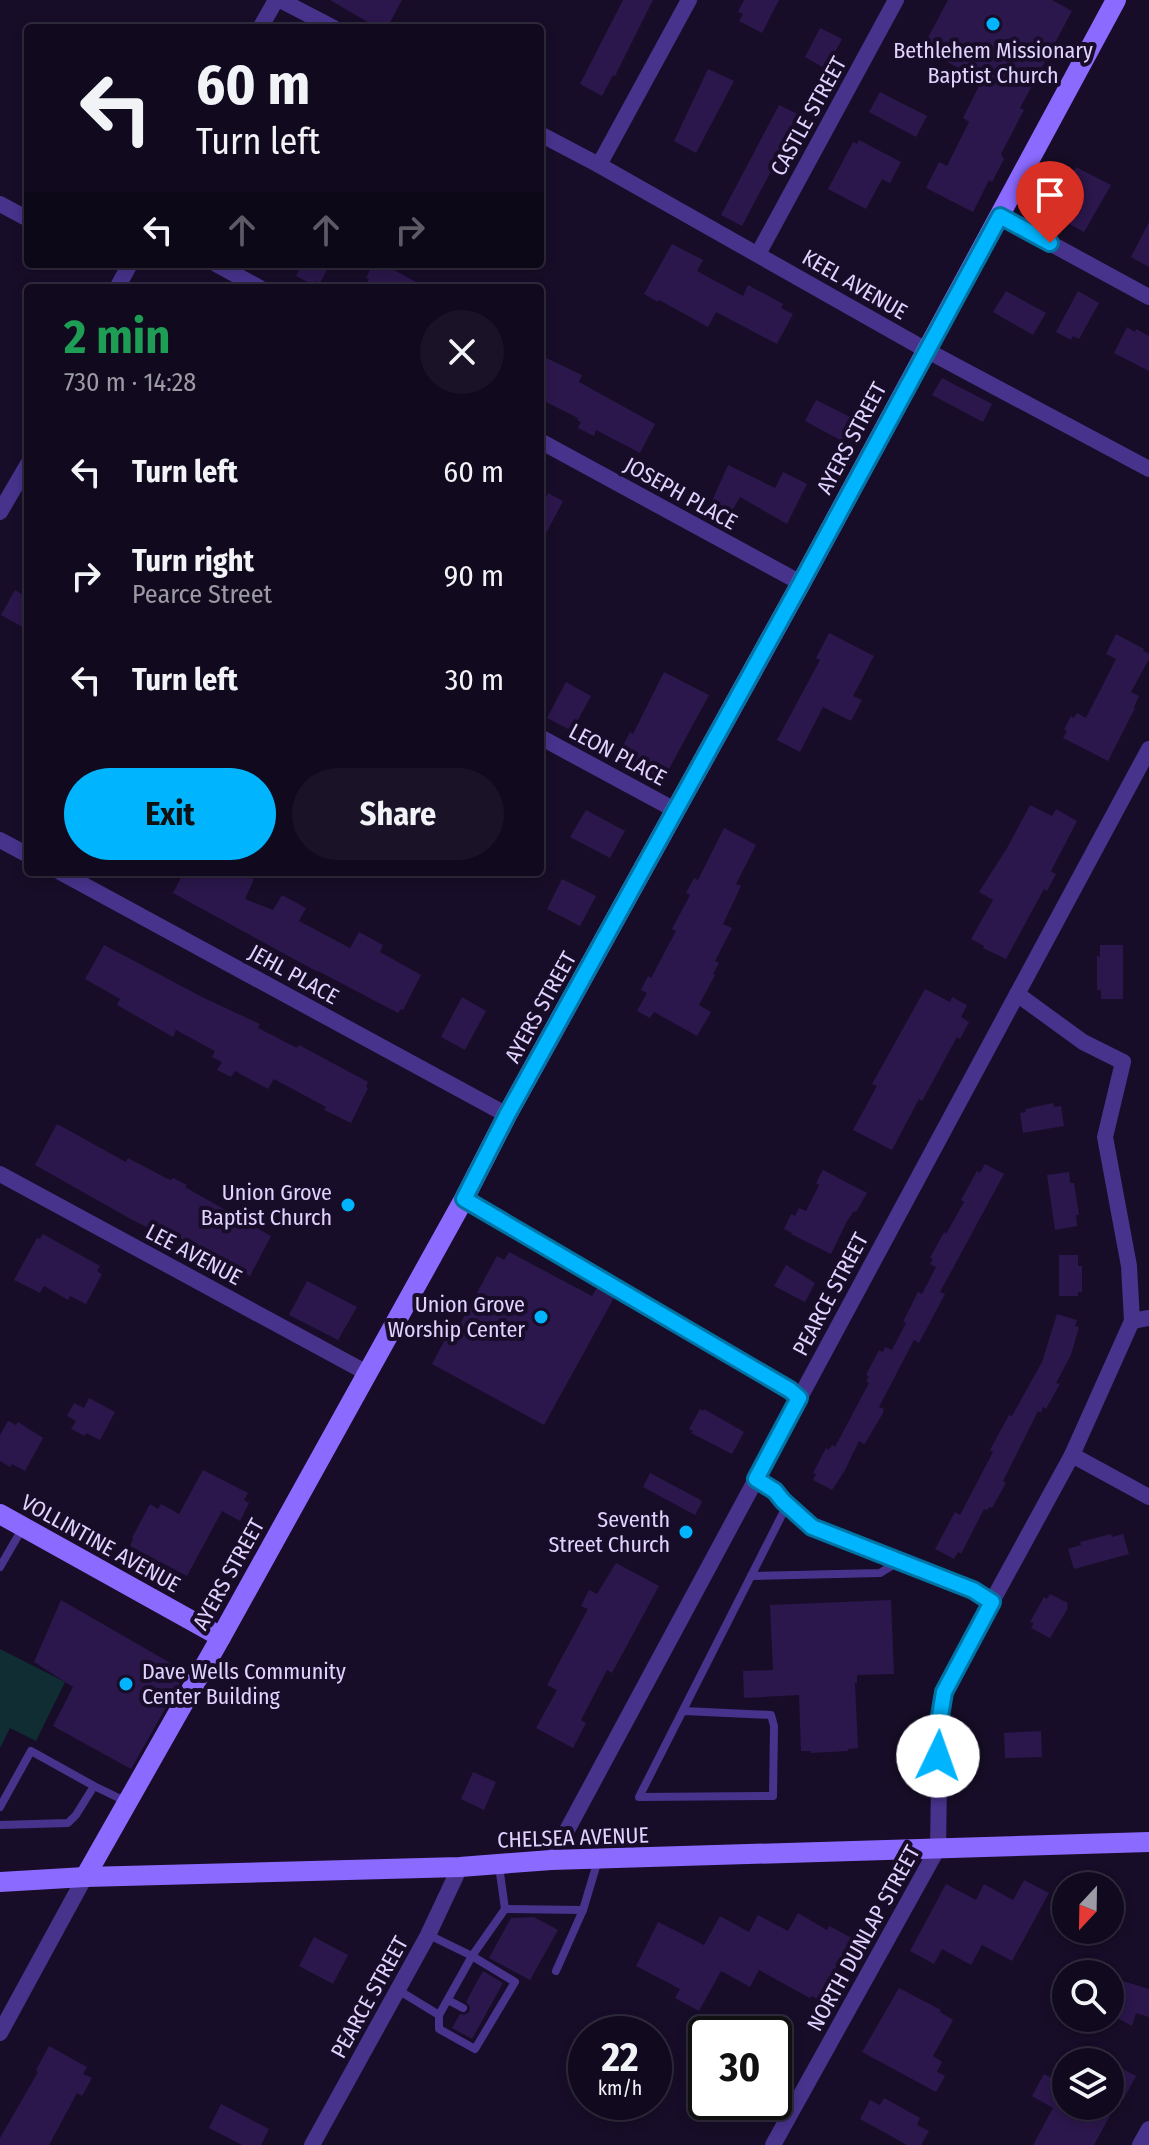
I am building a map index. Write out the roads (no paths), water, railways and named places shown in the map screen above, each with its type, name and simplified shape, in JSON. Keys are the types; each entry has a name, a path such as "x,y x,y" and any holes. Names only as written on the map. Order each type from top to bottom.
{"street":[{"path":"263,24 278,0 326,24"},
{"path":"599,165 689,0"},
{"name":"CASTLE STREET","path":"758,254 896,0"},
{"name":"AYERS STREET","path":"0,2033 464,1199 1116,0"},
{"name":"KEEL AVENUE","path":"544,136 926,350 1149,469"},
{"path":"0,204 24,217"},
{"path":"1000,216 1149,297"},
{"path":"223,268 253,284"},
{"name":"JOSEPH PLACE","path":"544,443 801,583"},
{"path":"0,512 24,471"},
{"name":"LEON PLACE","path":"544,739 675,810"},
{"name":"PEARCE STREET","path":"551,1860 1149,749"},
{"path":"0,840 24,853"},
{"name":"JEHL PLACE","path":"67,876 507,1115"},
{"path":"1017,994 1083,1042 1123,1062 1105,1137 1141,1319"},
{"name":"LEE AVENUE","path":"0,1174 367,1373"},
{"name":"NORTH DUNLAP STREET","path":"773,2145 938,1848 938,1756 944,1692 1072,1455 1141,1319"},
{"path":"1072,1455 1149,1497"},
{"name":"VOLLINTINE AVENUE","path":"0,1514 221,1637"},
{"name":"CHELSEA AVENUE","path":"0,1882 460,1867 551,1860 1149,1842"},
{"name":"PEARCE STREET","path":"312,2145 428,1935 460,1867"},
{"path":"1140,2145 1149,2129"}],"lane":[{"path":"464,1199 799,1398"},
{"path":"756,1479 775,1491 812,1527 973,1590 992,1602"},
{"path":"684,1711 771,1715 774,1726 773,1796 639,1797 787,1505"},
{"path":"0,1567 23,1527"},
{"path":"751,1576 880,1573 898,1562"},
{"path":"0,1807 31,1751 127,1802"},
{"path":"0,1825 68,1823 94,1786"},
{"path":"556,1971 583,1910 598,1859"},
{"path":"428,1935 472,1956 515,1982 487,2021 475,2049 439,2029 439,2015 472,1956 505,1909 498,1863"},
{"path":"505,1909 583,1910"},
{"path":"398,1990 439,2015"},
{"path":"448,2000 463,2008"}],"place":[{"name":"Bethlehem Missionary Baptist Church","path":"993,24"},
{"name":"Union Grove Baptist Church","path":"348,1205"},
{"name":"Union Grove Worship Center","path":"541,1317"},
{"name":"Seventh Street Church","path":"686,1532"},
{"name":"Dave Wells Community Center Building","path":"126,1684"}]}
